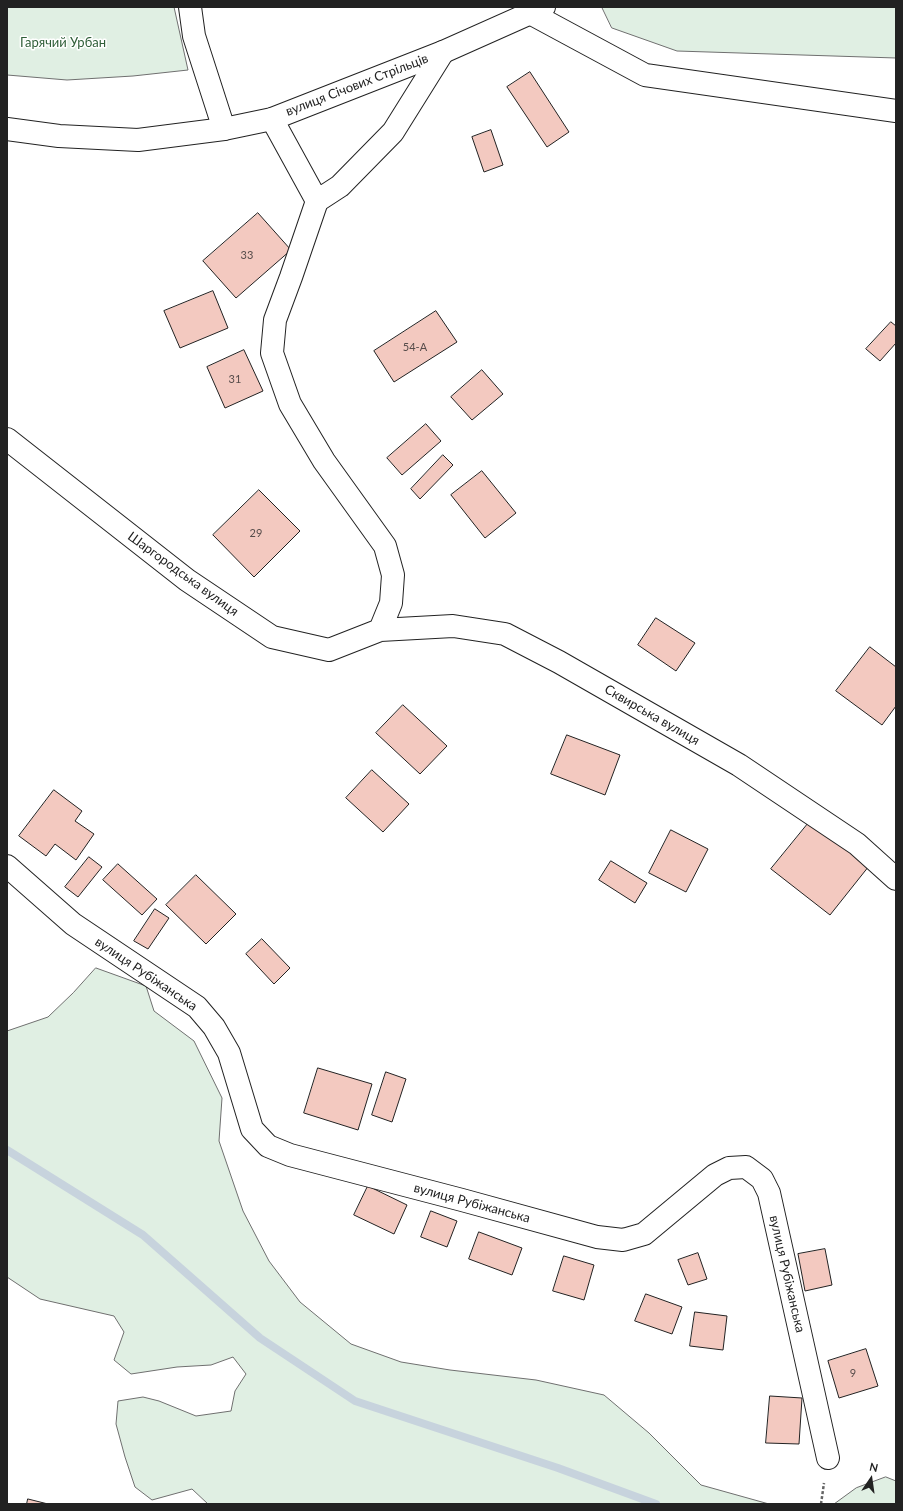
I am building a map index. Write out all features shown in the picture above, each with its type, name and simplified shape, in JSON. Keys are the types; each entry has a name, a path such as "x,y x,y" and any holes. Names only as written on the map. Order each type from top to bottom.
{"street":[{"path":"190,7 194,36 224,129"},
{"path":"537,10 645,75 896,111"},
{"name":"вулиця Січових Стрільців","path":"7,129 59,136 138,140 224,129 272,119 443,52 537,10"},
{"name":"вулиця Січових Стрільців","path":"272,119 317,200 340,186 393,132 443,52"},
{"path":"317,200 275,320 272,353 290,404 324,461 385,546 393,575 391,603 380,630"},
{"name":"Шаргородська вулиця","path":"7,439 187,580 272,637 330,650 380,630"},
{"name":"Сквирська вулиця","path":"380,630 453,626 505,634 559,662 739,765 857,844 896,879"},
{"name":"вулиця Рубіжанська","path":"7,866 73,924 197,1007 214,1027 230,1053 252,1129 268,1146 290,1155 462,1200 597,1238 623,1240 644,1234 715,1175 729,1168 746,1167 762,1179 769,1193 828,1458"}],"green space":[{"name":"Гарячий Урбан","path":"7,7 174,7 188,70 133,76 67,80 7,75"},
{"path":"602,7 896,7 896,58 677,51 612,28"},
{"path":"96,968 146,986 154,1011 194,1041 222,1098 219,1141 243,1211 269,1261 300,1302 351,1344 401,1362 450,1370 536,1380 604,1395 649,1433 701,1485 769,1504 208,1504 192,1489 152,1500 135,1487 116,1424 118,1401 143,1397 159,1401 196,1416 231,1411 235,1391 246,1374 233,1357 211,1365 177,1367 131,1374 114,1360 124,1332 114,1316 40,1299 7,1277 7,1031 48,1017"},
{"path":"886,1477 896,1481 896,1504 834,1504 856,1488"}],"building":[{"path":"530,72 569,132 547,147 507,87"},
{"path":"491,130 503,165 484,172 472,137"},
{"path":"258,213 291,250 236,298 203,261"},
{"path":"213,291 228,328 180,348 164,311"},
{"path":"436,311 457,342 394,382 374,351"},
{"path":"891,322 896,326 896,343 880,361 866,349"},
{"path":"244,350 263,391 225,408 207,367"},
{"path":"482,370 503,394 472,420 451,397"},
{"path":"426,424 441,441 402,475 387,458"},
{"path":"443,455 453,465 420,499 411,489"},
{"path":"482,471 516,513 485,538 451,495"},
{"path":"259,490 300,531 254,577 213,535"},
{"path":"656,618 695,643 676,671 638,645"},
{"path":"870,647 896,667 896,706 882,725 836,691"},
{"path":"403,705 447,746 420,774 376,733"},
{"path":"567,735 620,755 605,795 551,774"},
{"path":"372,770 409,804 383,832 346,798"},
{"path":"54,790 82,811 75,821 94,834 76,860 55,844 46,856 19,836"},
{"path":"811,820 869,866 830,915 771,869"},
{"path":"671,830 708,849 686,892 649,873"},
{"path":"89,857 102,867 78,897 65,887"},
{"path":"611,861 647,883 635,903 599,880"},
{"path":"118,864 157,899 142,915 103,880"},
{"path":"196,875 236,914 206,944 166,905"},
{"path":"155,909 169,918 148,949 134,941"},
{"path":"262,939 290,968 274,984 246,954"},
{"path":"318,1068 372,1084 358,1130 304,1113"},
{"path":"386,1072 406,1079 392,1122 372,1115"},
{"path":"368,1186 407,1205 394,1234 354,1215"},
{"path":"431,1211 457,1221 447,1247 421,1237"},
{"path":"479,1232 522,1248 512,1275 469,1259"},
{"path":"825,1249 832,1285 805,1291 798,1254"},
{"path":"698,1253 707,1279 688,1285 678,1260"},
{"path":"564,1256 594,1265 584,1300 553,1291"},
{"path":"646,1294 682,1307 672,1334 635,1321"},
{"path":"695,1312 727,1316 723,1350 690,1346"},
{"path":"866,1349 878,1386 839,1398 828,1361"},
{"path":"770,1396 802,1398 799,1444 766,1443"},
{"path":"28,1499 48,1504 27,1504"}],"waterway":[{"path":"7,1150 143,1235 260,1338 355,1401 558,1468 656,1504"}]}
